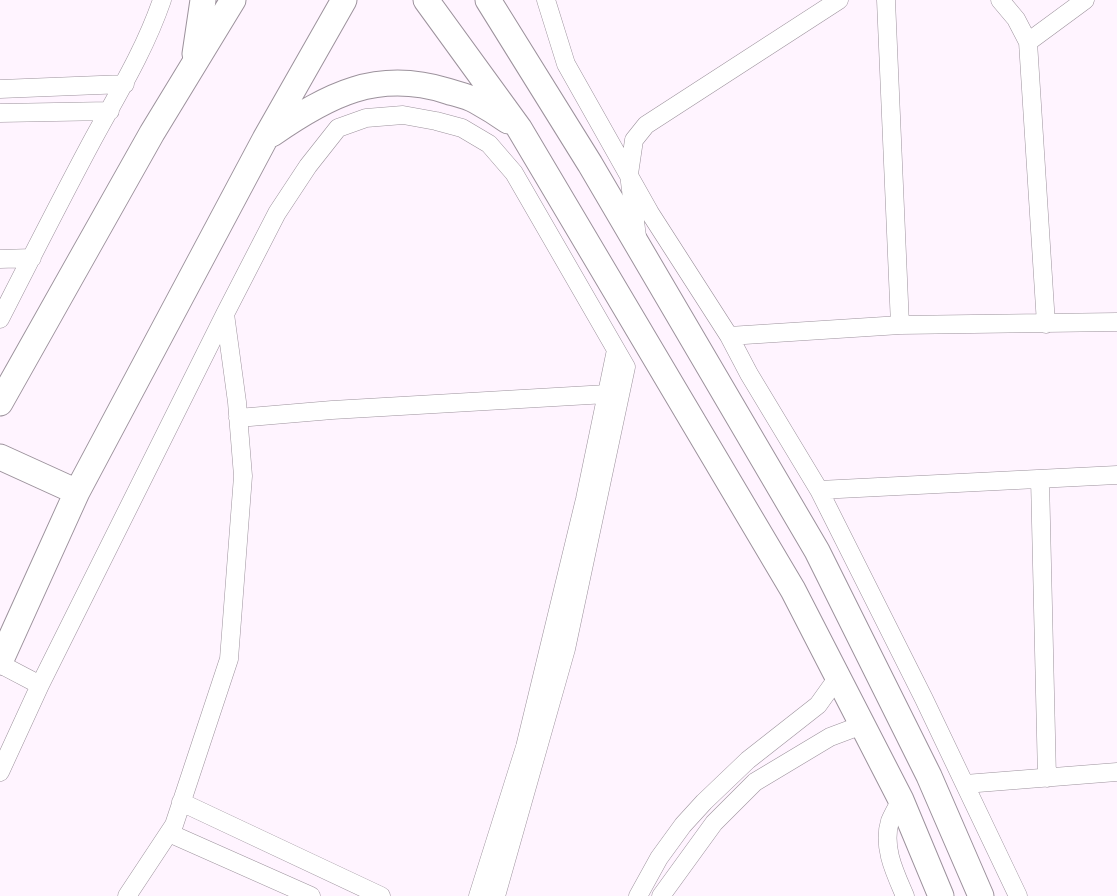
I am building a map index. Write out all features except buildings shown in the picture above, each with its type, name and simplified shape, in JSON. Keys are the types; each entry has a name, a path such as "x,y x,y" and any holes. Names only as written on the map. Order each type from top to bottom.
{"main road":[{"path":"194,64 202,0"},
{"path":"0,403 152,133 233,0"},
{"path":"0,663 77,492 265,139 344,0"},
{"path":"426,0 519,128 792,590 900,800 941,896"},
{"path":"488,0 590,164 817,551 929,776 981,896"},
{"path":"511,0 516,45"},
{"path":"265,139 304,112 333,97 359,88 391,83 426,85 474,100 519,128"},
{"path":"0,457 77,492"}],"street":[{"path":"0,319 125,84 154,22 162,0"},
{"path":"546,0 566,64 650,213 729,336 749,374 819,490 924,699 1018,896"},
{"path":"638,245 629,174 634,140 646,125 839,0"},
{"path":"886,0 900,326"},
{"path":"1000,0 1016,19 1028,42 1046,324"},
{"path":"1028,42 1085,0"},
{"path":"0,90 125,84"},
{"path":"0,112 110,111"},
{"path":"0,772 40,685 225,314 277,213 308,166 338,128 366,118 403,115 436,121 462,128 489,144 514,173 626,367 566,649 496,896"},
{"path":"0,259 32,258"},
{"path":"0,290 18,284"},
{"path":"127,896 174,825 229,659 243,476 225,314"},
{"path":"729,336 900,326 1117,322"},
{"path":"478,896 525,747 585,498 616,350"},
{"path":"238,418 332,410 607,394"},
{"path":"819,490 1117,476"},
{"path":"1040,479 1047,778"},
{"path":"0,663 40,685"},
{"path":"638,896 659,858 688,819 748,760 818,705 838,677"},
{"path":"661,896 714,824 755,782 830,737 862,725"},
{"path":"965,784 1117,772"},
{"path":"900,800 890,822 888,842 890,863 905,896"},
{"path":"182,802 381,896"},
{"path":"169,833 310,896"}]}
